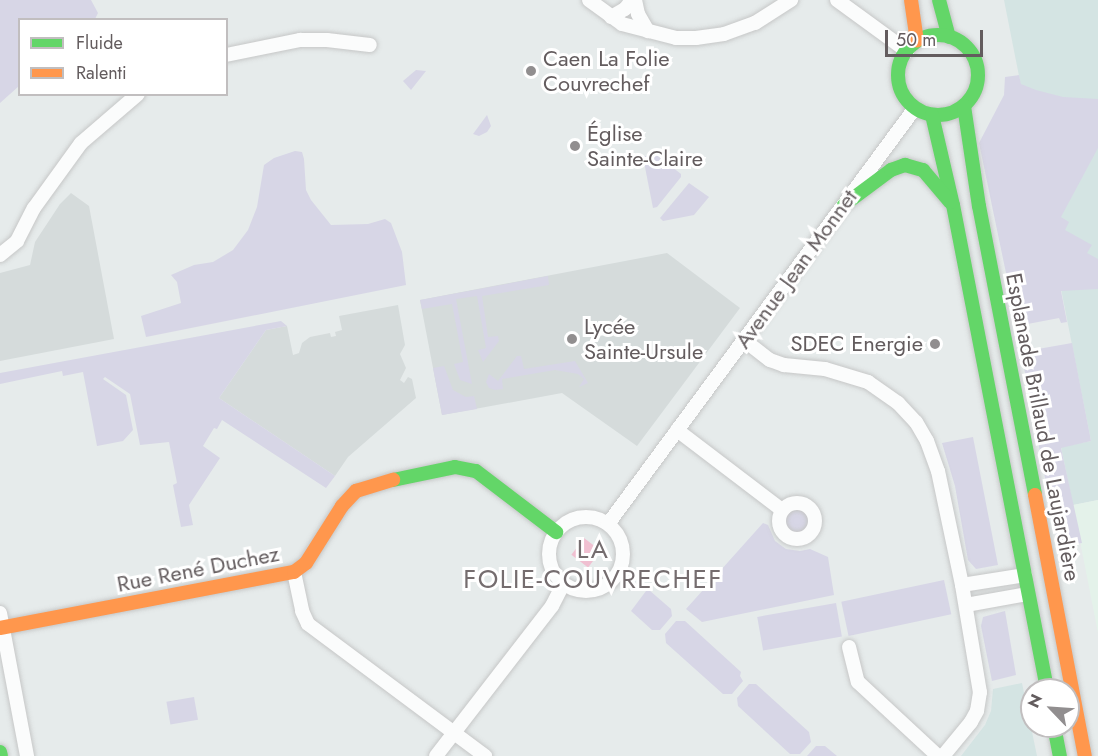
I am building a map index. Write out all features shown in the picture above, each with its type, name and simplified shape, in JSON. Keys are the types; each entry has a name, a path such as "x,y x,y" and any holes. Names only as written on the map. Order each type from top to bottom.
{"street":[{"path":"589,0 622,24 676,38 724,34 755,23 791,0"},
{"path":"611,17 625,9 633,0 648,31"},
{"path":"837,0 912,46"},
{"path":"911,0 912,46 898,70 902,92 915,108 932,115 944,115 964,106 975,91 978,69 968,49 949,37 932,36 912,46"},
{"path":"939,0 949,37"},
{"path":"228,54 260,46 300,40 370,45"},
{"path":"0,255 17,241 34,207 81,143 136,96"},
{"name":"Esplanade Brillaud de Laujardière","path":"964,106 979,206 1085,756"},
{"name":"Avenue Jean Monnet","path":"608,524 915,108"},
{"name":"Esplanade Brillaud de Laujardière","path":"932,115 952,205 1045,678"},
{"path":"844,205 891,170 905,165 923,170 952,205"},
{"path":"744,340 777,363 825,369 868,382 898,403 916,422 927,441 938,471 962,585 980,701 965,732 943,756"},
{"path":"677,430 782,510"},
{"name":"Rue René Duchez","path":"1,623 294,572 306,563 342,506 356,490 455,467 476,471 556,532"},
{"path":"584,517 599,519 608,524 619,536 623,550 621,566 614,579 603,587 591,591 578,591 563,584 549,562 550,546 556,532 568,521 584,517"},
{"path":"962,585 1049,571"},
{"path":"294,572 302,611 308,624 485,756"},
{"path":"436,756 552,606 563,584"},
{"path":"966,605 1053,590"},
{"path":"1,623 27,756"},
{"path":"849,647 858,682 938,756"},
{"path":"1056,738 1060,756"}],"shaded area":[{"path":"0,0 91,0 98,13 96,18 18,18 18,87 0,103"},
{"path":"1004,0 1098,0 1098,500 1073,505 1061,447 1091,441"},
{"path":"416,70 426,71 411,90 403,81"},
{"path":"1019,75 1021,84 1036,90 1063,97 1098,99 1098,148 1061,217 1069,222 1065,230 1092,245 1087,253 1098,259 1098,289 1061,291 1067,322 1061,323 1059,318 1017,326 979,143 1004,95 1005,77"},
{"path":"487,115 491,126 487,132 479,136 473,134"},
{"path":"295,151 302,152 304,159 306,190 331,225 368,224 385,219 391,223 402,252 406,285 146,337 141,316 181,303 177,282 171,275 194,265 213,262 233,250 248,230 257,207 264,165 274,158"},
{"path":"654,153 681,174 681,177 657,207 653,208 643,157"},
{"path":"689,183 709,197 694,215 663,221 660,218"},
{"path":"71,193 89,206 114,339 0,361 0,273 30,265 35,242 60,204"},
{"name":"Lycée Sainte-Ursule","path":"667,253 740,308 637,446 562,393 442,415 420,300"},
{"path":"548,276 549,285 482,296 488,337 498,336 499,341 483,362 478,350 486,348 477,296 456,299 472,384 460,380 454,364 463,362 452,304 422,309 420,300"},
{"path":"398,305 405,345 400,354 406,368 400,380 404,383 408,377 412,379 416,398 348,457 335,476 219,398 266,330 287,326 293,355 299,353 302,343 310,337 330,333 331,337 336,336 335,332 342,330 339,316"},
{"path":"281,321 287,326 266,330 219,398 335,476 326,488 222,420 203,446 220,458 189,505 193,525 181,527 173,485 177,483 169,442 140,445 130,394 105,377 103,379 126,395 133,430 123,441 97,446 83,372 63,376 62,371 0,384 0,373"},
{"path":"1072,343 1091,441 1061,448 1082,543 1058,546 1021,352"},
{"path":"517,356 521,356 524,369 575,361 588,383 579,387 584,379 578,374 555,370 502,379 503,389 489,388 486,382 489,374 498,381"},
{"path":"444,366 453,390 466,397 474,396 477,409 442,415 433,368"},
{"path":"973,437 998,565 976,569 968,560 955,486 942,443"},
{"path":"1098,500 1098,633 1073,505"},
{"path":"797,507 807,511 811,521 807,531 797,535 787,531 783,521 787,511"},
{"path":"763,523 768,525 775,541 786,549 800,551 810,549 828,557 834,595 702,622 686,609"},
{"path":"584,538 601,551 588,567 571,555"},
{"path":"944,580 951,614 849,636 841,602"},
{"path":"649,590 671,609 672,616 660,630 652,630 631,611"},
{"path":"836,603 842,636 763,650 757,617"},
{"path":"1005,611 1016,675 992,681 981,626 983,617"},
{"path":"676,621 685,621 741,672 740,676 743,681 732,694 723,694 666,643 665,634"},
{"path":"1020,683 1020,738 1033,738 1037,756 961,756 985,725 991,711 993,689"},
{"path":"749,684 756,684 809,732 811,742 800,754 790,754 738,706 737,698"},
{"path":"194,697 198,720 170,725 166,702"},
{"path":"816,746 825,746 837,756 807,756"}],"traffic: fast":[{"path":"939,0 949,37"},
{"path":"938,35 953,38 966,47 975,60 978,75 975,90 966,103 953,112 938,115 923,112 910,103 901,90 898,75 901,60 910,47 923,38 938,35"},
{"path":"964,106 979,206 1035,495"},
{"path":"932,115 953,205 1045,678"},
{"path":"844,205 891,170 905,165 923,170 950,202"},
{"path":"393,480 455,467 476,471 556,532"},
{"path":"1056,738 1060,756"},
{"path":"0,752 1,756"}],"traffic: slow":[{"path":"911,0 917,41"},
{"path":"0,628 294,572 306,563 342,506 356,491 393,480"},
{"path":"1035,495 1085,756"}],"place":[{"name":"Caen La Folie Couvrechef","path":"531,71"},
{"name":"Église Sainte-Claire","path":"575,146"},
{"name":"Lycée Sainte-Ursule","path":"572,339"},
{"name":"SDEC Energie","path":"935,344"}],"district":[{"name":"LA FOLIE-COUVRECHEF","path":"593,565"}]}
